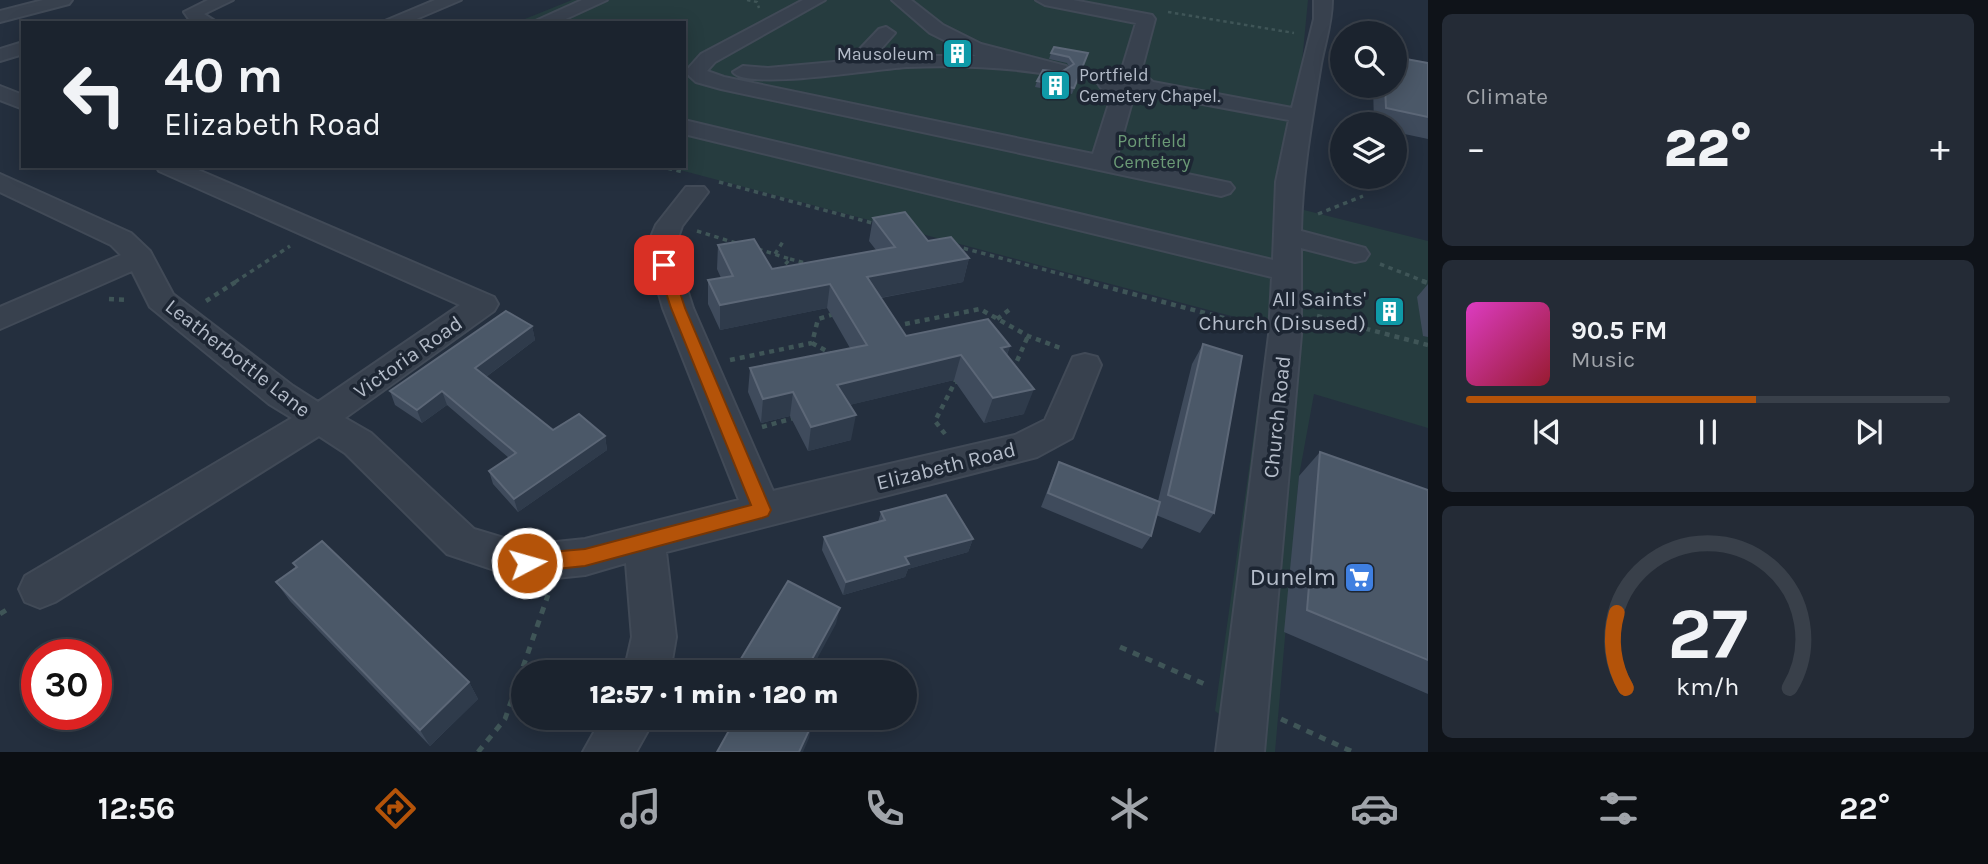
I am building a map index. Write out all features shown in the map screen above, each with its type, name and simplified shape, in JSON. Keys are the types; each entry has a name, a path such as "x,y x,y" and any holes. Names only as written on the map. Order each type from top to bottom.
{"street":[{"path":"0,17 63,0"},
{"path":"204,21 197,18 193,12 224,0"},
{"path":"394,21 452,0"},
{"path":"545,21 598,0"},
{"path":"816,0 701,62 695,72 710,80 1221,188"},
{"path":"901,0 944,36 978,51 1059,70"},
{"path":"1045,0 1137,15 1146,19 1103,162"},
{"name":"Church Road","path":"1240,752 1286,321 1289,183 1323,19 1322,0"},
{"path":"886,33 870,49 875,56 893,62"},
{"path":"0,55 21,49"},
{"path":"701,62 768,74 893,62 1016,62"},
{"path":"1082,75 1301,116"},
{"path":"686,127 1287,272"},
{"name":"Victoria Road","path":"40,589 317,420 483,304 173,168"},
{"name":"Leatherbottle Lane","path":"0,182 121,239 140,257 162,300 281,396 317,420"},
{"path":"699,182 669,225 660,248 662,259 667,281 762,510"},
{"path":"1288,231 1355,254"},
{"path":"0,319 140,257"},
{"name":"Elizabeth Road","path":"317,420 358,443 461,542 527,563 645,543 762,510 1024,447 1059,429 1085,365"},
{"path":"645,543 653,637 650,660"},
{"path":"607,752 623,730"}],"path":[{"path":"1160,11 1318,37"},
{"path":"664,168 699,182 882,226"},
{"path":"1288,231 1363,196"},
{"path":"669,225 812,264"},
{"path":"183,317 314,230"},
{"path":"775,254 784,240"},
{"path":"949,244 1286,321 1428,345"},
{"path":"1355,254 1428,283"},
{"path":"779,271 790,259"},
{"path":"785,265 791,275"},
{"path":"811,343 818,319 834,314 835,306"},
{"path":"997,319 1013,307"},
{"path":"905,324 980,309 1028,336 1078,354 1085,365"},
{"path":"1013,370 1028,336"},
{"path":"702,366 811,343 835,356"},
{"path":"963,461 935,421 955,382 964,381"},
{"path":"731,435 802,416"},
{"path":"478,752 505,719 561,559"}],"green space":[{"name":"Portfield Cemetery","path":"572,0 1308,0 1288,206 1428,241 1428,428 1314,394 1299,476 1275,752 1244,752 1247,735 1215,711 1269,326 673,168 686,168 686,21 520,21"}],"building":[{"path":"1054,47 1088,53 1074,88 1037,81 1043,70 1061,72 1074,64 1069,57 1051,53"},
{"path":"1407,59 1428,63 1428,117 1386,108 1386,98 1407,98"},
{"path":"905,212 928,241 951,237 969,258 867,277 906,336 988,319 1010,346 1001,348 1034,389 993,398 961,355 837,385 856,415 811,427 793,392 763,399 750,368 867,345 830,284 720,305 708,280 733,276 718,245 754,239 772,269 895,247 873,218"},
{"path":"506,311 532,326 475,368 553,430 579,414 605,436 514,499 489,471 516,453 442,391 417,410 390,391"},
{"path":"1203,344 1242,356 1214,513 1168,495"},
{"name":"Dunelm","path":"1320,452 1428,490 1428,660 1307,610"},
{"path":"1059,462 1160,502 1151,536 1048,493"},
{"path":"946,495 973,539 905,557 909,564 846,582 824,537 885,520 881,512"},
{"path":"322,541 469,682 420,730 276,582 297,567 293,563"},
{"path":"788,581 840,608 812,660 740,660"},
{"path":"729,730 809,730 799,752 717,752"}],"place":[{"name":"Mausoleum","path":"957,54"},
{"name":"Portfield Cemetery Chapel.","path":"1056,85"},
{"name":"All Saints' Church (Disused)","path":"1389,311"},
{"name":"Dunelm","path":"1359,577"}],"route":[{"path":"527,563 585,557 762,510 667,281 664,265"}]}
